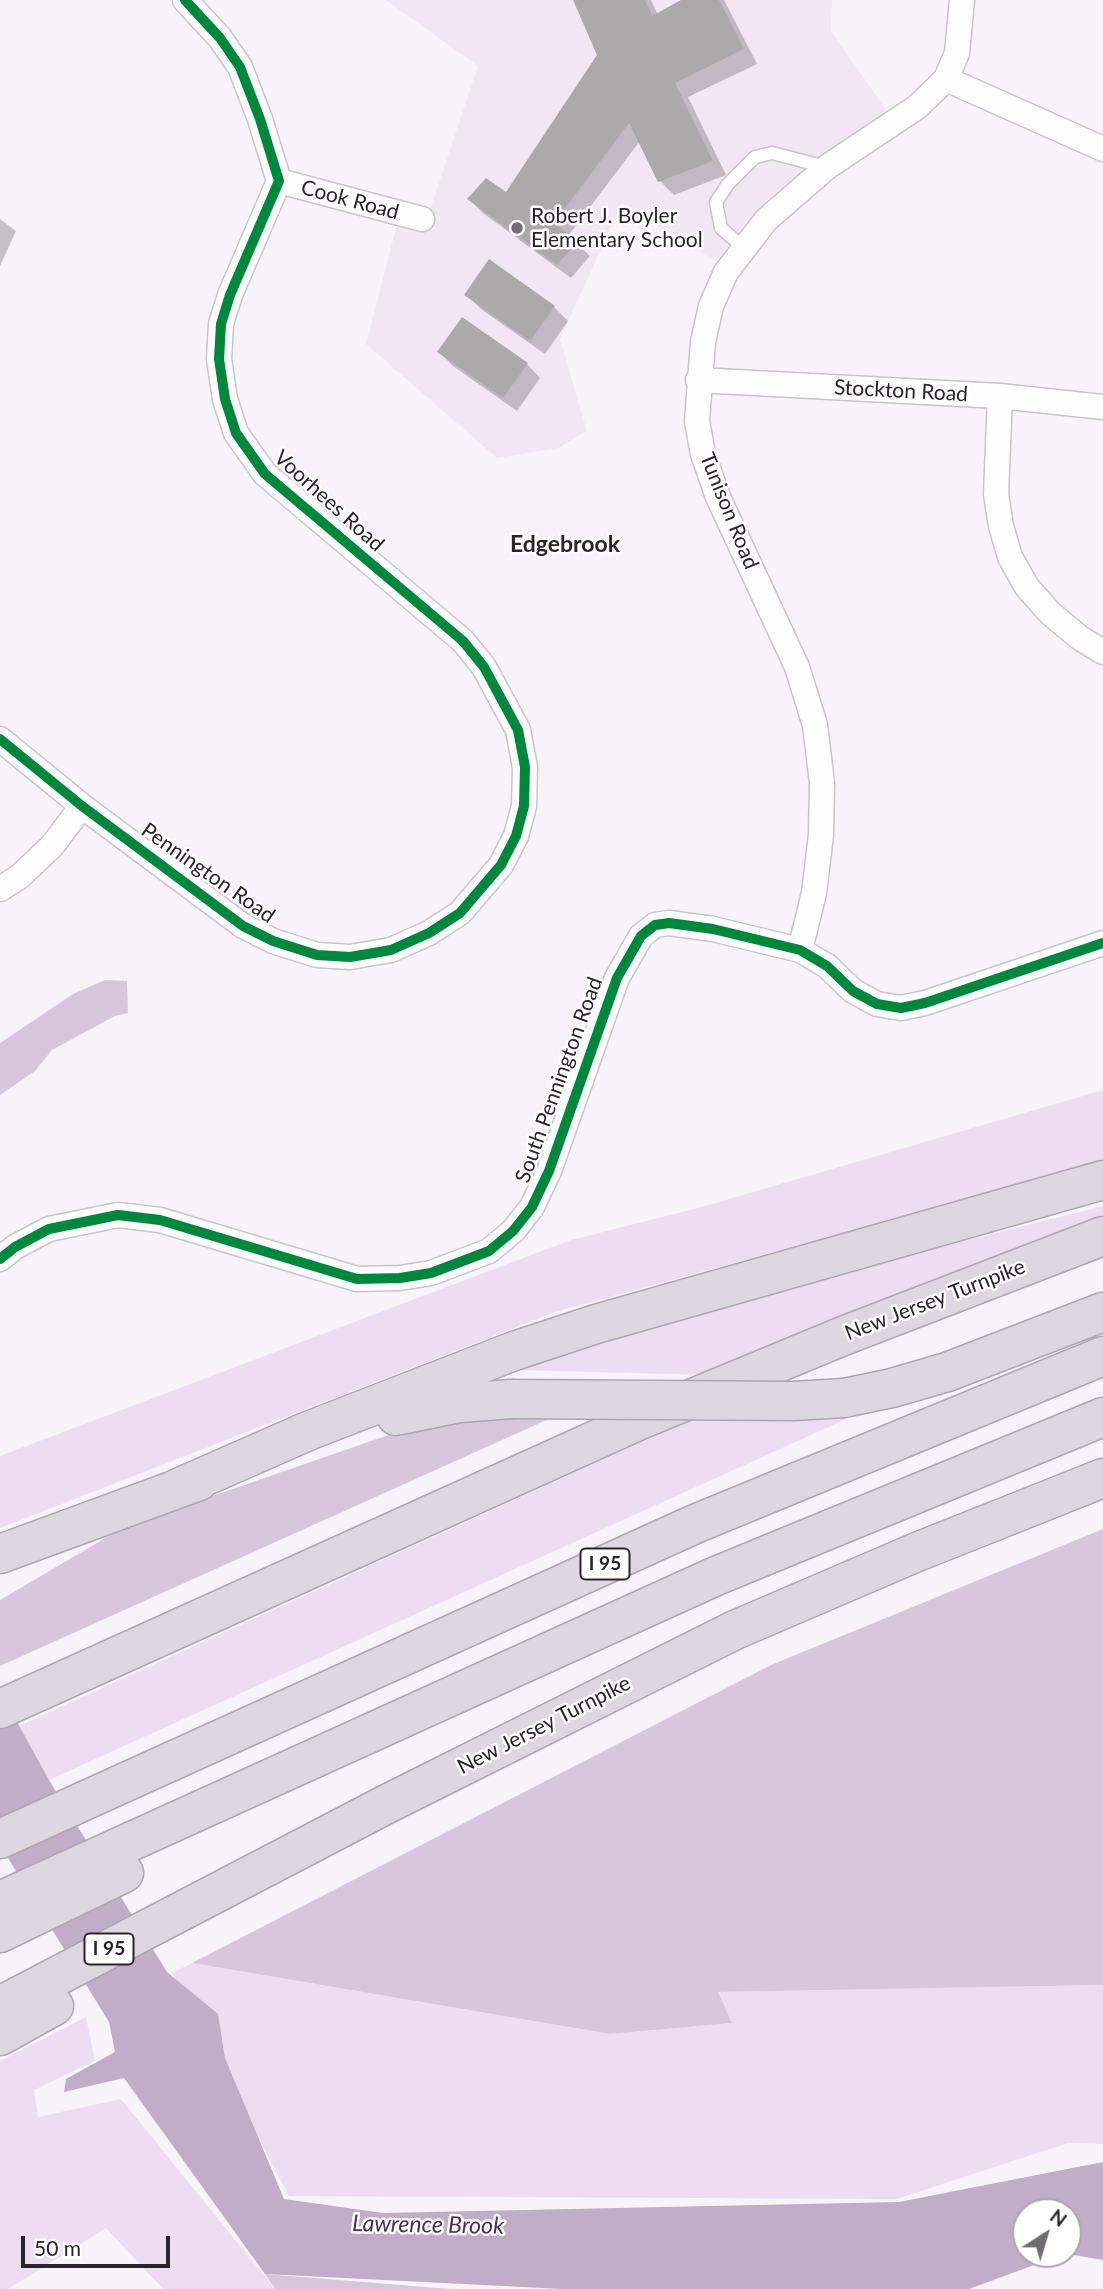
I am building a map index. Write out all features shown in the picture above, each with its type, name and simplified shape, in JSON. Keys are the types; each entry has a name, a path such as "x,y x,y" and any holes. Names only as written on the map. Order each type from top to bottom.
{"highway":[{"path":"176,1489 308,1431 514,1350 596,1324 1103,1180"},
{"name":"New Jersey Turnpike","path":"0,1709 640,1420 907,1311 1103,1236"},
{"path":"5,1552 357,1426 460,1403 511,1399 793,1401 844,1398 947,1372 1103,1312"},
{"name":"I 95","path":"0,1839 695,1524 1103,1356"},
{"path":"0,1933 305,1761 716,1576 1103,1417"},
{"name":"New Jersey Turnpike","path":"24,2003 193,1915 385,1805 735,1630 917,1552 1103,1478"},
{"path":"0,1901 151,1847"},
{"path":"0,2036 24,2003"}],"street":[{"path":"185,0 220,38 240,67 279,181"},
{"name":"Tunison Road","path":"800,950 814,893 821,835 822,783 815,725 797,667 714,486 697,421 698,380 711,306 726,272 743,247 793,194 827,167 917,107 946,79 957,53 962,0"},
{"path":"946,79 1103,149"},
{"name":"Cook Road","path":"279,181 422,219"},
{"name":"Voorhees Road","path":"279,181 230,295 222,324 219,359 225,399 236,433 265,474 463,641 502,695 520,742 525,767 524,807 516,836 488,884"},
{"name":"Stockton Road","path":"698,380 1000,396 1103,407"},
{"path":"1000,396 996,494 1010,557 1027,587 1050,613 1080,638 1103,652"},
{"name":"Pennington Road","path":"0,739 82,806 243,926 273,942 317,955 350,957 391,950 429,933 460,913 488,884"},
{"path":"0,889 19,877 52,846 82,806"},
{"name":"South Pennington Road","path":"0,1259 15,1247 49,1229 118,1215 160,1220 356,1279 400,1278 459,1263 489,1251 513,1231 531,1207 549,1171 617,978 641,936 655,925 669,923 713,929 800,950 827,966 853,991 877,1004 901,1008 925,1003 1103,943"}],"lane":[{"path":"743,247 721,228 716,202 728,184 755,157 772,153 827,167"}],"shaded area":[{"name":"Robert J. Boyler Elementary School","path":"386,0 832,0 831,31 887,111 775,192 744,223 716,262 622,203 560,339 587,431 558,448 497,458 366,344 397,224 423,231 478,66"},
{"path":"105,980 127,981 128,1013 115,1016 52,1050 35,1071 0,1095 0,1043 73,994"},
{"path":"1103,1090 1103,1162 555,1312 0,1528 0,1456 571,1240 702,1207"},
{"path":"1103,1206 1103,1221 708,1375 515,1370 654,1319"},
{"path":"571,1409 0,1666 0,1600 126,1526 423,1423"},
{"path":"703,1414 855,1415 49,1780 19,1726"},
{"path":"1103,1529 1103,1985 718,1992 732,2023 610,2034 192,1963 771,1665"},
{"path":"192,1963 610,2034 732,2023 717,1992 1103,1985 1103,2144 1068,2143 897,2199 289,2196 172,1973"},
{"path":"86,2017 95,2061 34,2090 38,2117 121,2099 275,2289 163,2289 106,2228 8,2289 0,2289 0,2061"},
{"path":"265,2274 450,2289 275,2289"}],"water":[{"name":"Lawrence Brook","path":"0,1691 49,1780 167,1972 218,2014 225,2058 284,2199 383,2213 899,2202 1103,2162 1103,2260 1082,2256 1082,2198 1012,2198 1012,2268 1026,2268 969,2289 562,2289 265,2274 124,2078 64,2092 66,2079 115,2052 109,2022 0,1845"}],"building":[{"path":"573,0 645,0 652,16 681,0 719,0 744,49 675,83 713,161 658,182 629,123 554,223 578,241 557,265 467,199 486,178 506,192 597,55"},
{"path":"489,259 555,306 530,341 464,295"},
{"path":"462,317 528,363 503,398 437,352"}],"cycle path":[{"path":"0,739 82,806 243,926 273,941 317,955 350,957 391,950 429,933 460,913 501,865 516,836 524,806 525,767 518,730 484,667 463,641 265,474 236,433 225,399 219,359 221,324 230,295 279,181 240,67 220,38 185,0"},
{"path":"0,1259 15,1247 49,1229 118,1215 160,1220 357,1279 400,1278 431,1273 489,1251 513,1231 532,1207 549,1171 617,978 641,936 655,925 669,923 713,929 800,950 827,966 853,991 877,1004 901,1008 925,1003 1103,943"}],"place":[{"name":"Robert J. Boyler Elementary School","path":"517,228"}],"district":[{"name":"Edgebrook","path":"565,545"}]}
